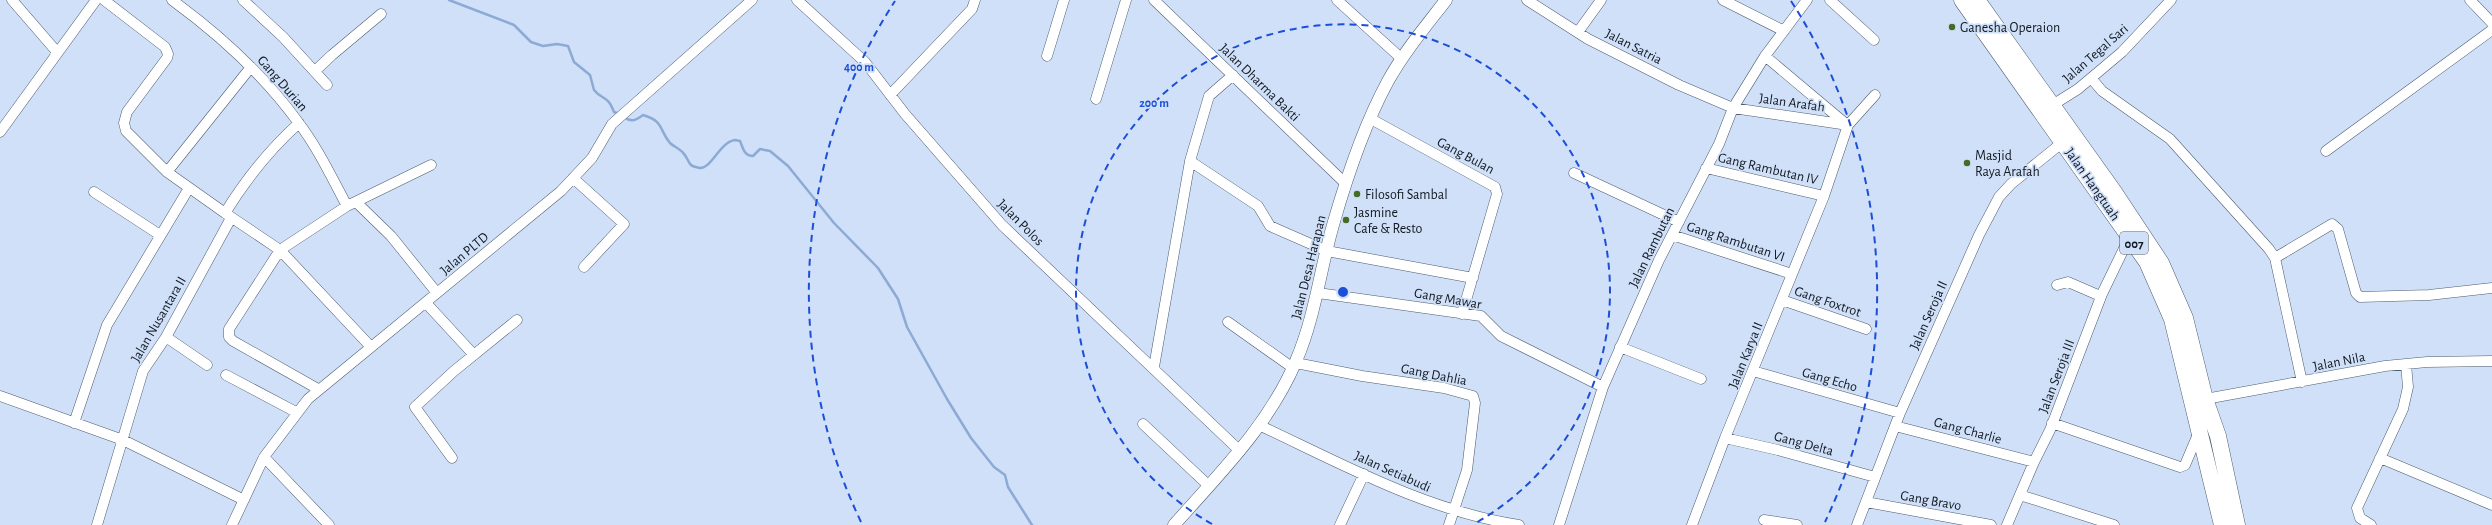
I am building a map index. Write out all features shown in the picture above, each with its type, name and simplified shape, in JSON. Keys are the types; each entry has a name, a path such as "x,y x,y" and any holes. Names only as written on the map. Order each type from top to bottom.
{"highway":[{"name":"Jalan Hangtuah","path":"1962,0 2012,74 2063,142 2109,195 2161,263 2169,279 2185,318 2199,400 2200,429 2222,525"},
{"name":"Jalan Hangtuah","path":"1977,0 2052,106 2109,195 2130,236 2147,262 2172,319 2199,400 2218,436 2237,525"}],"street":[{"path":"12,0 57,52"},
{"path":"0,132 96,0"},
{"path":"104,0 167,50 167,58 127,112 124,123 130,136 168,172 189,188 280,250 371,347"},
{"name":"Gang Durian","path":"172,0 223,39 251,67 299,123 351,204 391,236 437,293"},
{"path":"243,0 316,71 327,85"},
{"name":"Jalan PLTD","path":"232,525 264,456 296,412 318,389 345,370 561,190 592,158 612,124 752,0"},
{"path":"890,95 972,9 975,0"},
{"path":"1047,56 1064,0"},
{"path":"1096,99 1126,0"},
{"name":"Jalan Dharma Bakti","path":"1154,0 1346,184"},
{"path":"1337,0 1402,59"},
{"name":"Jalan Desa Harapan","path":"1174,525 1261,426 1294,365 1318,293 1327,251 1346,184 1370,119 1382,93 1402,59 1446,0"},
{"name":"Jalan Satria","path":"1527,0 1578,32 1679,85 1733,108"},
{"path":"1578,32 1601,0"},
{"path":"1723,0 1784,31"},
{"name":"Jalan Rambutan","path":"1560,525 1603,387 1678,222 1719,144 1733,108 1765,56 1807,0"},
{"path":"1830,0 1874,40"},
{"name":"Jalan Tegal Sari","path":"2052,106 2091,78 2122,52 2171,0"},
{"path":"2470,0 2492,23"},
{"name":"Jalan Polos","path":"800,1 864,62 890,95 1002,225 1154,367 1240,451"},
{"path":"316,71 332,55 380,14"},
{"path":"2326,151 2492,30"},
{"path":"1765,56 1817,102 1848,125 1875,95"},
{"path":"168,172 251,67"},
{"path":"1154,367 1190,161 1209,96 1233,75"},
{"path":"2091,78 2102,91 2170,139 2269,249 2275,258 2302,382"},
{"name":"Jalan Arafah","path":"1733,108 1848,125"},
{"name":"Gang Bulan","path":"1370,119 1495,186 1497,194 1462,314"},
{"name":"Jalan Nusantara II","path":"97,525 142,371 166,337 250,174 278,142 299,123"},
{"name":"Jalan Karya II","path":"1692,525 1725,438 1824,196 1848,125"},
{"name":"Jalan Seroja II","path":"1857,525 1900,413 1979,234 1999,197 2016,180 2063,142"},
{"path":"1190,161 1258,206 1264,213 1267,222 1273,228 1327,251 1473,278"},
{"path":"318,389 233,341 228,334 234,320 280,250 351,204 431,165"},
{"name":"Gang Rambutan IV","path":"1706,168 1824,196"},
{"path":"1574,173 1678,222"},
{"path":"573,178 624,224 584,267"},
{"path":"74,423 107,325 189,188"},
{"path":"94,192 160,235"},
{"path":"2275,258 2332,224 2338,229 2356,293 2360,297 2428,294 2492,288"},
{"name":"Gang Rambutan VI","path":"1672,235 1792,274"},
{"name":"Jalan Seroja III","path":"2007,525 2052,423 2102,294 2130,236"},
{"path":"2057,285 2068,282 2098,295 2102,294"},
{"name":"Gang Mawar","path":"1318,293 1484,317 1501,336 1603,387"},
{"name":"Gang Foxtrot","path":"1782,300 1866,329"},
{"path":"426,303 474,355"},
{"path":"452,458 415,407 474,355 517,320"},
{"path":"1228,322 1294,365"},
{"path":"166,337 207,364"},
{"path":"1620,347 1700,379"},
{"name":"Jalan Nila","path":"2199,400 2406,364 2492,361"},
{"path":"2372,525 2360,518 2357,508 2403,409 2408,387 2406,364"},
{"name":"Gang Dahlia","path":"1294,365 1444,388 1473,396 1475,403 1467,470 1454,512"},
{"name":"Gang Echo","path":"1753,371 1900,413"},
{"path":"226,376 296,412"},
{"path":"0,396 123,440 244,500"},
{"path":"2052,423 2180,467 2185,465 2200,429"},
{"path":"1143,424 1208,486"},
{"name":"Jalan Setiabudi","path":"1261,426 1412,496 1454,512 1519,525"},
{"name":"Gang Charlie","path":"1895,426 2034,462"},
{"name":"Gang Delta","path":"1725,438 1778,450 1875,477"},
{"path":"264,456 329,525"},
{"path":"2380,458 2492,505"},
{"path":"1340,525 1364,474"},
{"path":"2020,495 2114,525"},
{"name":"Gang Bravo","path":"1866,502 1991,525"},
{"path":"1449,525 1454,512"},
{"path":"1764,520 1797,525"}],"waterway":[{"path":"449,0 514,25 531,42 543,46 557,44 568,46 574,62 590,75 594,90 607,100 612,106 614,112 620,114"},
{"path":"624,117 629,120 634,120 643,115 655,120 670,143 683,152 690,164 694,167 704,167 725,145 735,140 740,141 744,151 750,156 753,156 760,149 770,151 788,166 834,223 878,268 898,299 907,327 947,399 971,438 994,467 1005,475 1008,487 1032,525"}],"place":[{"name":"Ganesha Operaion","path":"1952,27"},
{"name":"Masjid Raya Arafah","path":"1967,163"},
{"name":"Filosofi Sambal","path":"1357,194"},
{"name":"Jasmine Cafe & Resto","path":"1346,220"}]}
